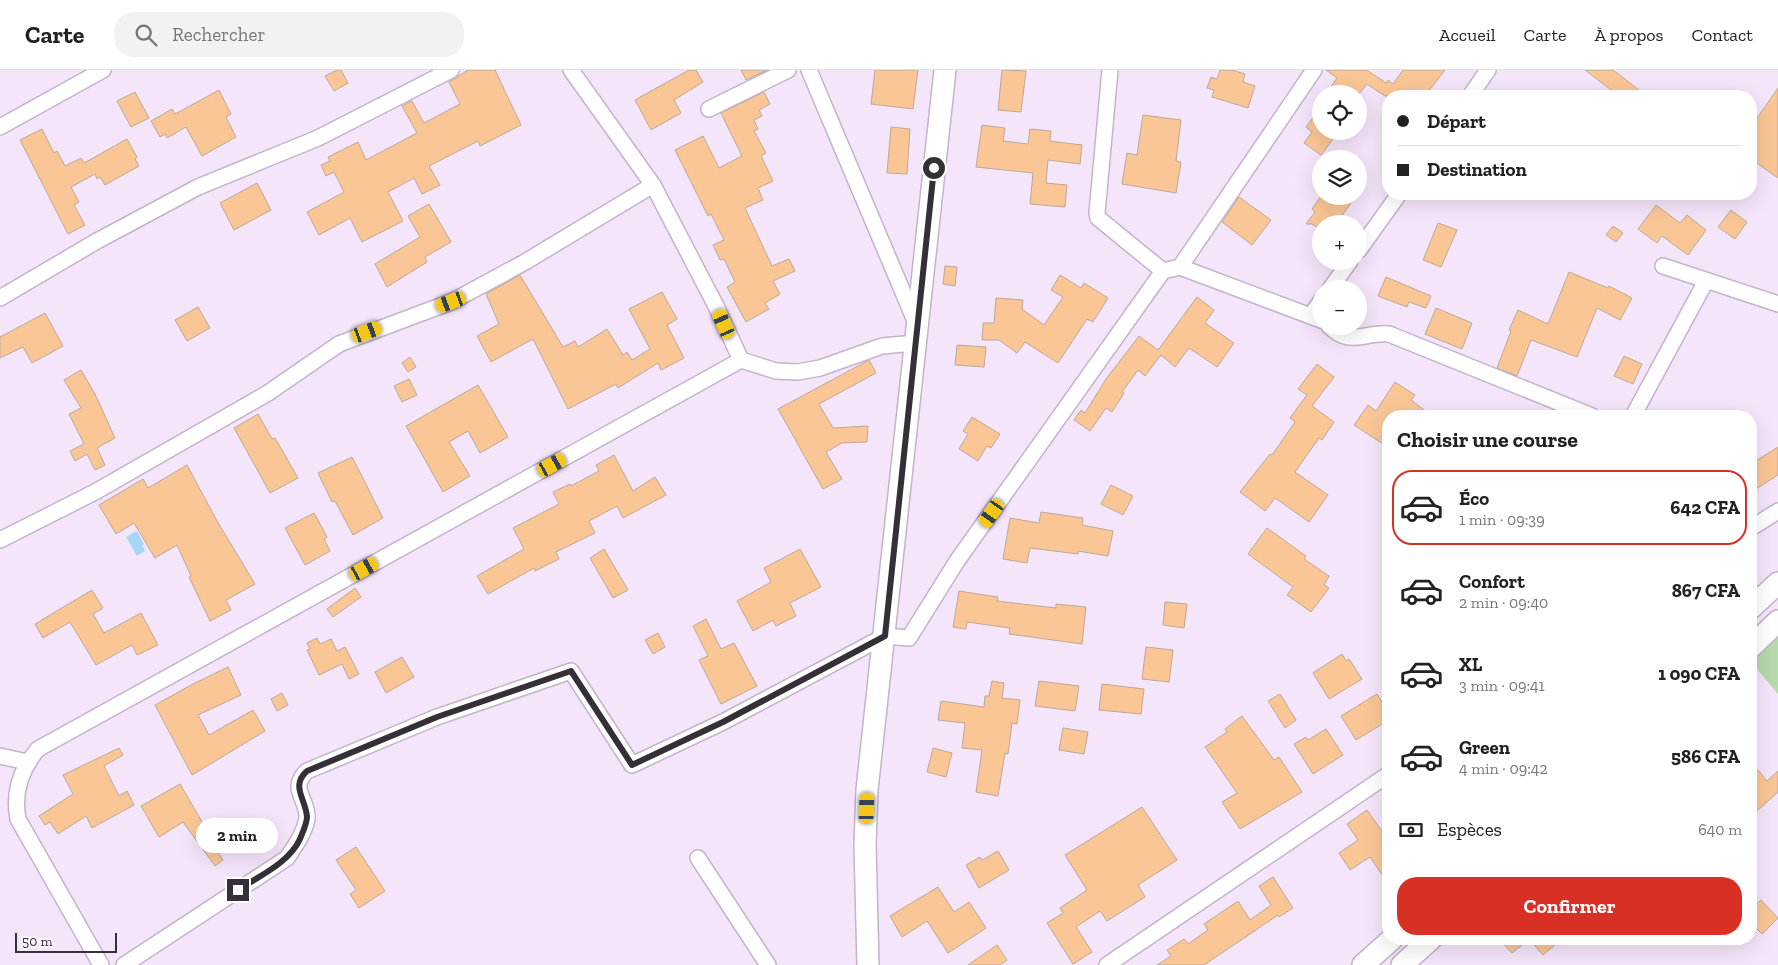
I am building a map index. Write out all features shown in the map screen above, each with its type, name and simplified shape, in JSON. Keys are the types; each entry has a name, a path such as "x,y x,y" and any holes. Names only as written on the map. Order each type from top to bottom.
{"street":[{"path":"0,127 103,70"},
{"path":"0,298 97,241 198,187 318,138 452,70"},
{"path":"571,70 653,185 716,306 740,360"},
{"path":"710,109 788,70"},
{"path":"809,70 916,333"},
{"path":"868,965 865,845 867,790 945,70"},
{"path":"1110,70 1098,218 1163,272"},
{"path":"1180,267 1314,70"},
{"path":"1474,90 1488,70"},
{"path":"0,540 95,492 268,393 339,344 451,302 525,262 653,185"},
{"path":"1367,239 1395,200"},
{"path":"1663,266 1778,304"},
{"path":"124,965 287,858 300,840 307,818 298,786 302,776 307,771 437,717 571,671 632,765 723,722 885,636 909,638 958,561 1163,272 1180,267 1312,316"},
{"path":"1636,410 1706,281"},
{"path":"101,965 18,819 16,808 20,777 27,762 38,749 740,360 776,371 798,372 820,368 916,333"},
{"path":"1367,335 1374,333 1389,334 1577,410"},
{"path":"1338,335 1351,339 1366,335"},
{"path":"1757,524 1778,511"},
{"path":"1757,602 1778,583"},
{"path":"1757,641 1778,621"},
{"path":"0,756 27,762"},
{"path":"1107,965 1382,779"},
{"path":"698,858 768,965"},
{"path":"1363,965 1385,945"},
{"path":"1402,965 1424,945"}],"green space":[{"path":"1778,635 1778,694 1757,669 1757,652"}],"water":[{"path":"137,531 144,544 142,545 145,551 137,556 126,537"}],"building":[{"path":"341,70 348,83 334,91 325,76"},
{"path":"468,70 495,70 521,125 480,146 478,141 429,166 440,185 422,194 414,178 388,192 403,221 362,242 350,218 319,235 307,212 344,192 334,172 326,176 321,165 330,161 328,157 358,142 366,160 417,133 402,106 412,101 424,123 460,104 449,82"},
{"path":"689,70 696,70 703,82 674,100 681,113 651,130 635,100"},
{"path":"741,70 767,70 746,80"},
{"path":"875,70 918,70 913,109 871,104"},
{"path":"1002,70 1026,71 1021,112 998,110"},
{"path":"1220,70 1232,70 1245,74 1243,82 1255,86 1248,108 1212,97 1214,90 1207,88 1211,77 1217,79"},
{"path":"1326,70 1367,70 1386,83 1388,80 1393,84 1403,70 1445,70 1430,90 1382,90 1382,94 1367,84 1332,85 1337,78"},
{"path":"1585,70 1613,70 1639,90 1611,90"},
{"path":"1778,88 1778,178 1757,163 1757,118"},
{"path":"219,90 231,114 226,117 236,137 202,156 186,127 167,138 165,134 160,137 151,121 172,109 175,114"},
{"path":"135,92 149,118 131,127 117,101"},
{"path":"764,92 770,104 759,110 762,116 754,120 758,129 754,131 766,153 761,156 773,181 758,188 763,200 745,208 772,266 789,259 795,271 773,281 780,294 765,303 769,309 746,322 727,287 735,282 724,259 720,260 713,245 724,240 711,214 708,216 675,150 703,136 719,168 742,156 721,113"},
{"path":"1143,115 1181,120 1176,161 1181,162 1176,193 1122,184 1127,153 1137,155"},
{"path":"1312,119 1312,132 1306,127"},
{"path":"982,125 1005,128 1003,141 1028,144 1030,129 1051,131 1050,141 1082,145 1080,164 1048,160 1046,183 1067,185 1065,207 1030,204 1033,173 976,167"},
{"path":"891,127 910,129 907,174 887,173"},
{"path":"42,129 54,153 57,151 65,166 81,158 84,163 127,139 137,157 135,159 139,166 105,185 100,177 97,179 95,174 71,187 79,202 74,205 85,225 68,234 20,140"},
{"path":"1312,132 1312,140 1332,140 1325,150 1314,150 1304,143"},
{"path":"257,183 271,210 234,230 220,203"},
{"path":"1239,197 1271,220 1252,245 1222,222"},
{"path":"429,204 451,242 425,257 427,262 387,287 375,264 420,237 408,216"},
{"path":"1315,205 1350,205 1342,215 1313,215 1315,212 1312,209"},
{"path":"1656,205 1680,223 1687,215 1706,230 1688,255 1662,236 1657,243 1638,229"},
{"path":"1731,210 1747,222 1735,239 1718,227"},
{"path":"1312,216 1312,224 1306,224"},
{"path":"1438,223 1457,230 1441,267 1423,260"},
{"path":"1613,226 1623,233 1616,242 1606,235"},
{"path":"945,266 957,267 955,286 943,284"},
{"path":"1569,272 1608,288 1609,286 1632,298 1620,320 1597,308 1577,357 1531,340 1517,376 1497,368 1511,331 1509,330 1518,310 1548,324"},
{"path":"520,275 563,347 575,341 578,347 607,329 623,355 627,352 632,360 650,349 629,309 662,292 677,319 667,325 684,358 661,370 658,363 618,388 616,384 568,409 533,339 491,362 477,336 499,324 486,294"},
{"path":"1060,275 1081,288 1084,283 1108,298 1093,322 1087,319 1058,363 1025,342 1017,353 999,340 982,340 983,323 994,323 996,298 1023,300 1022,309 1044,325 1063,297 1051,290"},
{"path":"1386,277 1431,296 1426,308 1409,302 1407,307 1378,296"},
{"path":"1197,297 1214,310 1205,323 1234,343 1217,367 1189,348 1175,367 1161,355 1145,376 1138,370 1122,392 1124,393 1112,412 1106,408 1090,431 1074,420 1081,410 1085,413 1106,379 1139,336 1158,350"},
{"path":"198,307 210,328 187,341 175,320"},
{"path":"1436,308 1472,323 1462,349 1425,334"},
{"path":"45,313 63,346 32,363 23,347 0,358 0,337"},
{"path":"957,345 986,347 984,367 955,365"},
{"path":"1624,356 1642,364 1633,384 1614,376"},
{"path":"410,357 416,367 408,372 402,363"},
{"path":"869,360 876,373 819,404 833,428 868,426 867,442 842,443 826,452 842,479 823,489 778,409"},
{"path":"1317,364 1334,377 1312,406 1334,422 1322,440 1319,438 1295,472 1328,495 1309,522 1275,498 1265,511 1240,492 1270,454 1272,455 1295,422 1290,418 1307,395 1298,389"},
{"path":"81,370 95,394 115,438 97,448 105,465 95,470 87,454 75,461 70,451 84,444 69,414 81,408 64,380"},
{"path":"409,379 417,395 402,402 394,386"},
{"path":"1395,382 1415,395 1411,400 1424,410 1382,410 1382,443 1354,425 1368,405 1376,411"},
{"path":"478,385 508,437 480,453 468,431 449,442 470,476 443,492 406,426"},
{"path":"258,414 272,439 275,438 298,478 270,493 234,428"},
{"path":"972,417 1000,434 991,448 987,446 978,461 959,449 968,434 963,431"},
{"path":"1778,447 1778,475 1757,488 1757,460"},
{"path":"614,455 633,491 655,477 666,495 623,518 617,506 589,521 595,533 556,552 559,559 535,571 534,568 488,594 477,576 524,549 513,528 559,504 553,492 570,484 571,486 599,471 596,465"},
{"path":"352,457 383,518 353,535 335,501 332,502 318,473"},
{"path":"187,465 217,521 255,584 226,600 231,610 210,621 189,577 191,576 177,545 155,558 134,523 116,534 99,505 143,479 148,488"},
{"path":"1111,485 1133,496 1123,515 1101,504"},
{"path":"1041,512 1083,518 1082,525 1113,531 1108,556 1078,551 1078,554 1030,548 1027,563 1003,559 1010,518 1039,523"},
{"path":"314,513 327,537 324,539 330,551 305,565 285,528"},
{"path":"1267,528 1306,556 1304,559 1329,576 1324,585 1329,588 1311,612 1287,595 1293,587 1248,554"},
{"path":"604,549 628,590 613,598 590,558"},
{"path":"800,549 821,587 790,603 796,616 776,626 773,620 753,631 737,601 771,582 764,568"},
{"path":"355,588 361,597 333,617 327,609"},
{"path":"92,590 103,608 93,614 104,633 141,613 158,645 137,655 132,645 96,665 70,622 43,638 35,624"},
{"path":"959,591 998,597 997,601 1056,608 1056,604 1086,607 1082,644 1009,634 1010,628 967,622 966,629 953,627"},
{"path":"1165,602 1187,604 1184,628 1163,625"},
{"path":"706,619 721,649 734,643 757,686 721,704 699,660 708,656 693,626"},
{"path":"658,633 665,647 653,654 645,640"},
{"path":"317,638 320,644 331,639 337,651 345,647 359,674 349,679 342,664 319,675 307,650 310,649 307,643"},
{"path":"1146,647 1173,650 1169,682 1142,679"},
{"path":"1342,654 1346,661 1349,659 1362,679 1329,699 1313,673"},
{"path":"402,657 414,677 386,693 375,672"},
{"path":"228,667 241,695 198,715 209,735 253,710 265,731 192,775 155,705"},
{"path":"992,681 1004,683 1002,698 1020,700 1017,724 1012,723 1008,754 1005,753 998,796 976,792 982,750 962,748 965,723 938,720 941,701 984,707 985,696 989,696"},
{"path":"1039,681 1079,686 1075,711 1035,706"},
{"path":"1102,684 1144,689 1141,714 1099,710"},
{"path":"282,693 288,705 277,711 271,699"},
{"path":"1280,694 1296,720 1285,728 1268,701"},
{"path":"1377,694 1382,702 1382,724 1356,740 1341,716"},
{"path":"1242,716 1274,760 1279,757 1302,792 1240,829 1222,802 1237,793 1205,747 1227,732 1225,729"},
{"path":"1063,728 1088,732 1084,754 1059,750"},
{"path":"1326,729 1343,755 1313,774 1294,744 1306,737 1308,740"},
{"path":"119,748 123,755 104,766 119,796 127,791 134,805 92,828 86,816 58,834 50,822 45,825 39,816 73,794 63,775"},
{"path":"933,748 952,753 946,777 927,772"},
{"path":"1757,771 1767,781 1778,771 1778,792 1757,811"},
{"path":"180,784 205,827 202,829 223,860 215,866 183,822 159,837 141,806"},
{"path":"1142,807 1177,860 1138,885 1145,897 1107,921 1100,911 1076,927 1092,952 1073,964 1047,923 1063,913 1060,908 1087,890 1065,855"},
{"path":"1367,810 1382,831 1382,875 1370,857 1350,870 1339,853 1358,840 1347,824"},
{"path":"356,847 385,891 359,908 350,894 356,890 336,860"},
{"path":"998,851 1009,870 979,888 966,865 980,857 982,860"},
{"path":"1273,877 1293,908 1279,917 1278,915 1204,965 1157,965 1171,956 1167,950 1184,939 1188,944 1208,930 1204,924 1238,901 1250,920 1271,905 1259,886"},
{"path":"938,887 954,912 969,902 986,928 948,953 927,921 902,937 890,916"},
{"path":"1761,900 1778,918 1762,934 1757,929 1757,904"},
{"path":"997,945 1007,960 1000,965 968,965"},
{"path":"1505,945 1522,945 1512,953"},
{"path":"1534,945 1555,945 1543,955"}],"route":[{"path":"238,890 287,858 300,840 307,818 298,786 302,776 307,771 437,717 571,671 632,765 723,722 885,636 916,324 934,168"}]}
